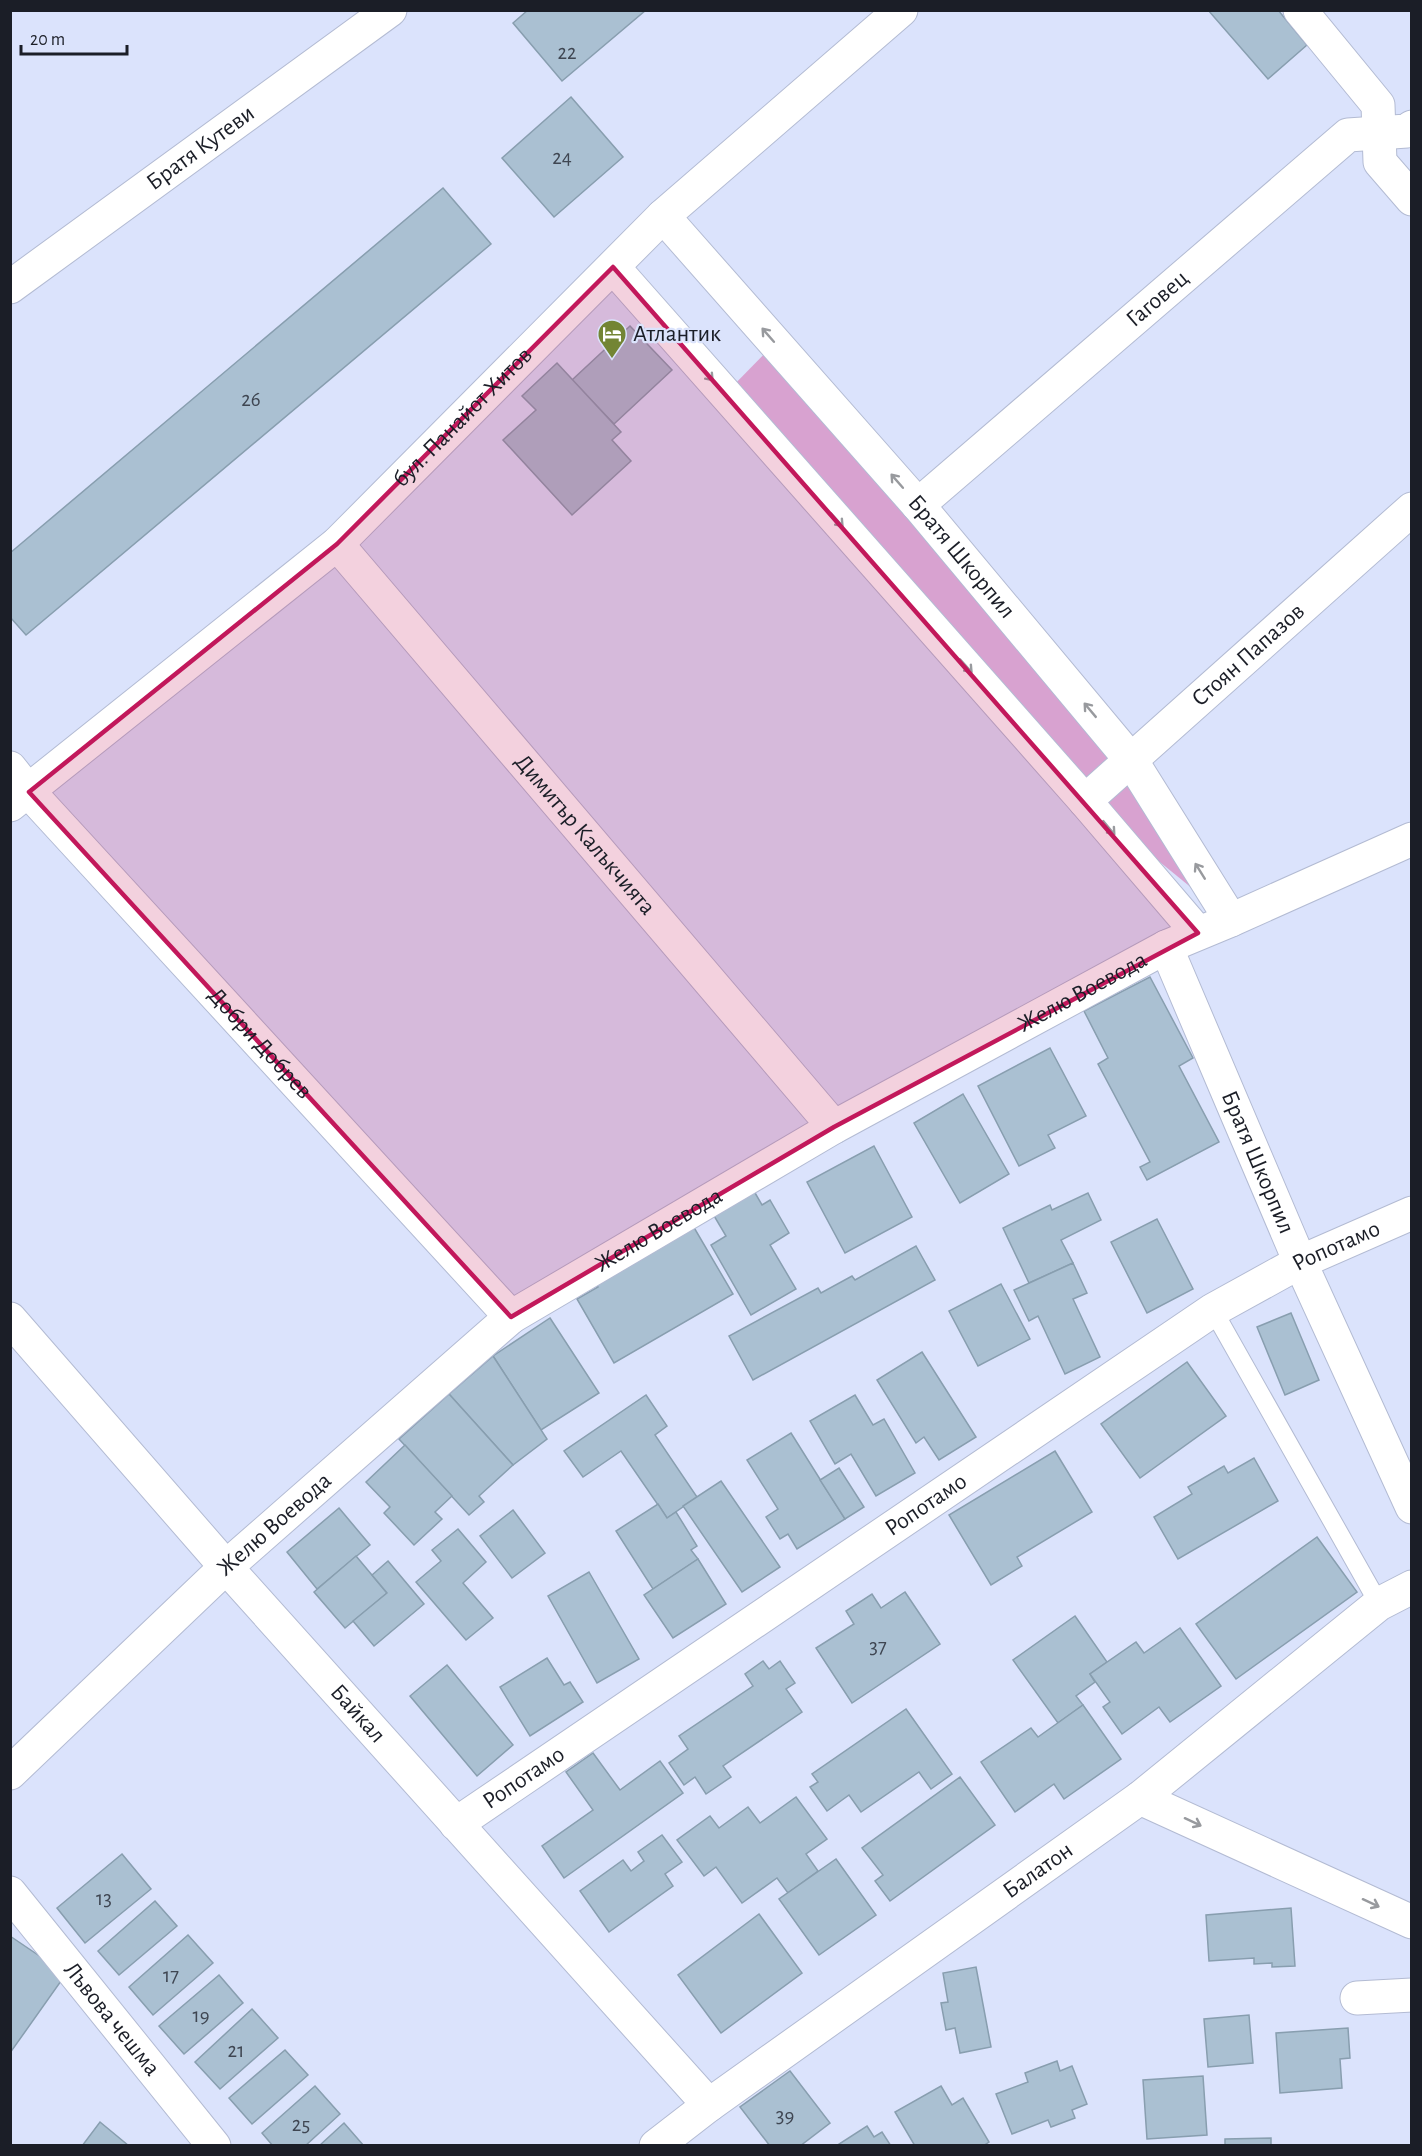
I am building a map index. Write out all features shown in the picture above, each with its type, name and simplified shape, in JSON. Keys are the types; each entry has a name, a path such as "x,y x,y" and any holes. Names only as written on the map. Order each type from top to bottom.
{"street":[{"name":"Братя Кутеви","path":"10,287 390,10"},
{"name":"бул. Панайот Хитов","path":"17,788 338,543 663,216 901,10"},
{"path":"1300,10 1378,105 1380,162 1412,200"},
{"name":"Гаговец","path":"918,505 1348,135 1407,131 1412,127"},
{"name":"Братя Шкорпил","path":"663,216 918,505 1131,760 1231,920"},
{"path":"613,267 1085,801 1198,933"},
{"name":"Стоян Папазов","path":"1085,801 1412,509"},
{"name":"Димитър Калъкчията","path":"338,543 834,1127"},
{"name":"Добри Добрев","path":"17,788 511,1317"},
{"name":"Желю Воевода","path":"10,1773 226,1567 511,1317 834,1127 1166,947 1412,839"},
{"name":"Братя Шкорпил","path":"1166,947 1300,1262 1412,1507"},
{"name":"Ропотамо","path":"456,1824 1213,1310 1300,1262 1412,1213"},
{"name":"Байкал","path":"10,1319 226,1567 709,2105"},
{"name":"Балатон","path":"656,2145 1140,1798 1379,1604 1412,1587"},
{"path":"1140,1798 1412,1922"},
{"name":"Лъвова чешма","path":"10,1893 214,2145"},
{"path":"1357,1998 1412,1995"}],"lane":[{"path":"1213,1310 1379,1604"}],"highlighted area":[{"path":"613,267 1198,933 834,1127 511,1317 29,792 337,544"}],"shaded area":[{"path":"775,343 918,505 1231,920 1085,801 725,394"}],"building":[{"path":"528,10 646,10 562,81 513,23"},
{"path":"1208,10 1278,10 1307,45 1268,79"},
{"path":"571,97 623,157 554,217 502,158"},
{"path":"443,188 491,244 26,635 10,617 10,553"},
{"path":"630,326 672,370 614,424 572,380"},
{"path":"557,363 621,432 612,440 631,461 572,515 503,440 536,410 522,396"},
{"path":"1150,977 1193,1058 1179,1066 1219,1142 1147,1180 1140,1167 1150,1162 1098,1064 1108,1058 1084,1011"},
{"path":"1050,1048 1086,1116 1048,1135 1055,1148 1019,1166 978,1086"},
{"path":"963,1094 1009,1174 960,1203 914,1123"},
{"path":"874,1146 912,1217 845,1253 807,1182"},
{"path":"751,1186 762,1205 770,1200 789,1233 770,1245 796,1289 751,1315 711,1245 726,1236 710,1209"},
{"path":"1088,1193 1101,1220 1061,1240 1073,1263 1029,1283 1003,1228 1050,1205 1052,1210"},
{"path":"689,1219 733,1294 614,1363 577,1299 598,1287 591,1276"},
{"path":"1157,1219 1193,1289 1147,1313 1111,1242"},
{"path":"916,1246 935,1280 753,1380 729,1336 818,1288 821,1293 852,1276 855,1280"},
{"path":"1073,1263 1087,1293 1073,1299 1100,1357 1065,1374 1038,1316 1029,1321 1014,1290"},
{"path":"1001,1284 1030,1339 978,1366 949,1311"},
{"path":"1291,1313 1319,1380 1285,1395 1257,1327"},
{"path":"550,1318 599,1393 541,1430 493,1356"},
{"path":"922,1352 976,1437 939,1460 924,1437 916,1443 877,1380"},
{"path":"493,1356 547,1439 513,1465 449,1394"},
{"path":"1187,1362 1226,1416 1140,1478 1101,1424"},
{"path":"449,1394 513,1465 479,1496 484,1502 469,1515 399,1439"},
{"path":"646,1395 667,1426 655,1435 697,1497 667,1518 621,1451 583,1477 564,1451"},
{"path":"855,1395 873,1425 884,1419 915,1473 876,1496 851,1454 835,1464 810,1421"},
{"path":"791,1433 845,1519 797,1549 788,1534 780,1539 766,1517 778,1509 747,1460"},
{"path":"405,1445 452,1496 435,1512 442,1519 414,1545 384,1513 390,1507 366,1482"},
{"path":"1055,1451 1092,1512 1017,1557 1022,1566 991,1585 949,1515"},
{"path":"1254,1458 1278,1501 1178,1559 1154,1517 1192,1494 1188,1487 1224,1466 1228,1473"},
{"path":"839,1468 864,1507 845,1519 820,1480"},
{"path":"721,1481 780,1567 742,1592 683,1506"},
{"path":"658,1504 667,1518 676,1512 697,1546 691,1550 698,1559 653,1589 616,1531"},
{"path":"339,1508 370,1545 317,1589 287,1552"},
{"path":"513,1510 545,1553 512,1578 480,1536"},
{"path":"458,1529 486,1562 463,1583 493,1618 466,1640 416,1582 441,1561 432,1550"},
{"path":"1317,1537 1357,1592 1236,1679 1196,1624"},
{"path":"356,1556 387,1593 345,1628 314,1592"},
{"path":"698,1559 726,1604 673,1638 644,1595"},
{"path":"388,1561 424,1604 374,1646 353,1621 387,1593 372,1575"},
{"path":"589,1572 639,1659 597,1683 548,1596"},
{"path":"905,1592 940,1644 852,1703 816,1648 854,1624 846,1611 872,1594 881,1608"},
{"path":"1075,1616 1107,1662 1090,1674 1095,1682 1076,1696 1083,1705 1058,1723 1013,1660"},
{"path":"1180,1628 1221,1686 1170,1722 1159,1707 1122,1734 1103,1707 1110,1702 1090,1674 1136,1642 1144,1653"},
{"path":"547,1658 564,1685 570,1682 583,1702 530,1736 500,1687"},
{"path":"763,1661 769,1669 780,1661 795,1683 786,1689 802,1712 723,1766 731,1777 706,1794 695,1777 684,1785 669,1763 688,1749 679,1736 753,1686 745,1674"},
{"path":"447,1665 513,1745 477,1776 410,1696"},
{"path":"1083,1705 1121,1759 1064,1799 1054,1784 1015,1812 981,1762 1031,1728 1038,1737"},
{"path":"906,1709 952,1774 931,1789 919,1772 861,1812 849,1795 827,1811 810,1787 818,1782 812,1774"},
{"path":"593,1753 620,1790 660,1761 683,1793 564,1878 542,1846 593,1810 566,1772"},
{"path":"960,1777 995,1825 890,1901 875,1881 883,1875 862,1848"},
{"path":"796,1797 827,1839 806,1854 818,1871 788,1893 777,1878 742,1903 716,1867 704,1876 677,1840 710,1816 719,1828 748,1807 760,1823"},
{"path":"662,1835 682,1862 665,1874 673,1886 609,1932 580,1891 623,1860 631,1871 644,1861 638,1852"},
{"path":"122,1854 151,1889 85,1943 57,1908"},
{"path":"836,1859 876,1915 819,1955 779,1899"},
{"path":"155,1901 177,1926 119,1975 98,1951"},
{"path":"1291,1908 1295,1966 1272,1967 1272,1963 1254,1964 1254,1958 1209,1961 1206,1915"},
{"path":"759,1914 802,1973 721,2033 678,1975"},
{"path":"188,1935 213,1963 153,2015 129,1987"},
{"path":"10,1936 66,1974 10,2053"},
{"path":"976,1967 991,2047 960,2053 955,2028 946,2030 941,2003 948,2002 943,1973"},
{"path":"219,1975 243,2003 184,2054 159,2026"},
{"path":"252,2009 278,2038 220,2089 195,2062"},
{"path":"1249,2015 1253,2063 1208,2067 1204,2019"},
{"path":"1348,2028 1350,2058 1340,2059 1342,2088 1280,2093 1276,2033"},
{"path":"285,2050 308,2075 252,2124 229,2098"},
{"path":"1057,2061 1060,2071 1072,2066 1087,2104 1072,2110 1075,2118 1051,2127 1048,2120 1012,2134 996,2094 1028,2082 1025,2073"},
{"path":"790,2071 830,2123 800,2146 770,2146 740,2107"},
{"path":"1203,2076 1207,2135 1147,2139 1143,2080"},
{"path":"315,2086 340,2114 305,2146 273,2146 262,2133"},
{"path":"941,2086 952,2105 963,2098 989,2142 983,2146 915,2146 895,2112"},
{"path":"100,2122 129,2146 82,2146"},
{"path":"344,2123 364,2146 319,2146"},
{"path":"867,2126 874,2137 882,2132 891,2146 836,2146"},
{"path":"1271,2138 1271,2146 1225,2146 1225,2139"}],"place":[{"name":"Атлантик","path":"612,360"}]}
